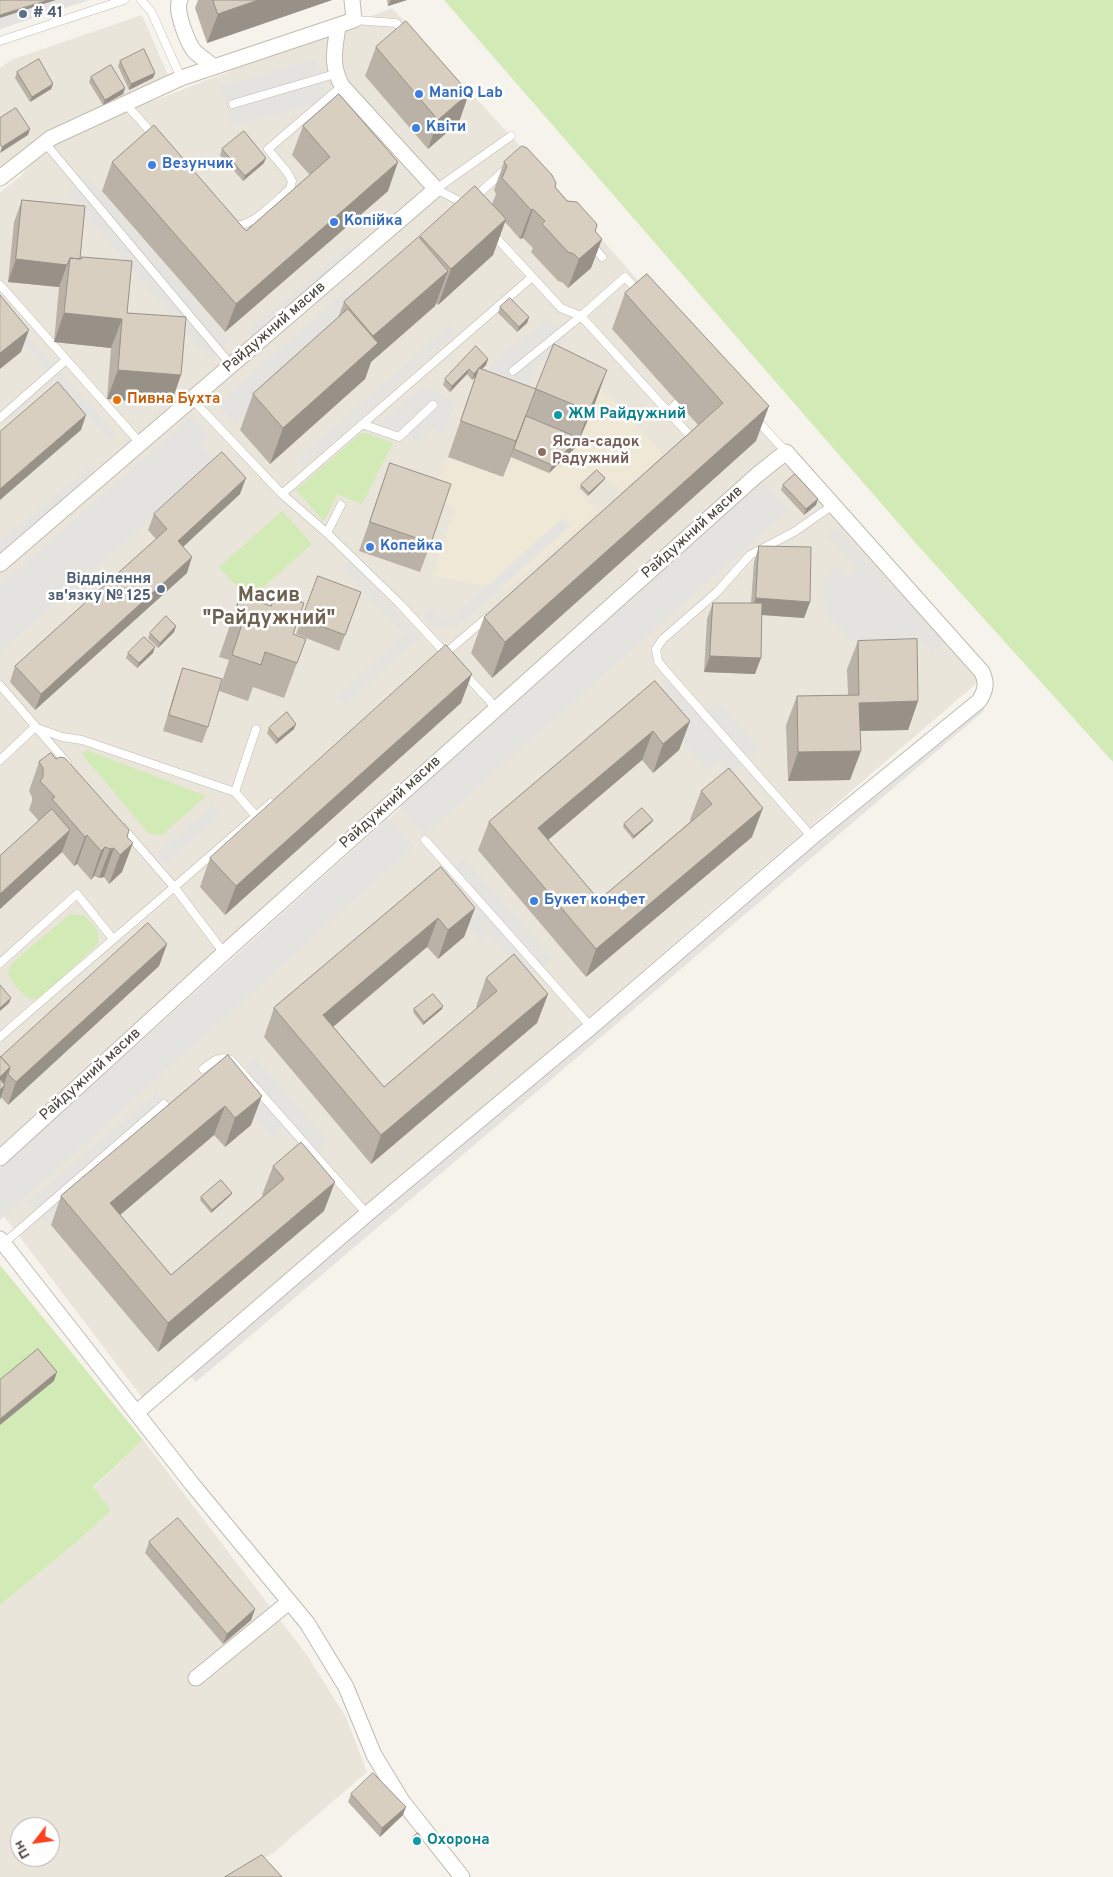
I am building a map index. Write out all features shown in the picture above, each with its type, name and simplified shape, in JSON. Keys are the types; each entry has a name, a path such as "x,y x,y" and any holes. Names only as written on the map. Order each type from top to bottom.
{"street":[{"path":"180,0 177,4 178,14 194,50 214,66"},
{"path":"0,178 51,138 181,78 354,20 352,0"},
{"path":"338,26 334,65 338,80 436,189"},
{"name":"Райдужний масив","path":"0,564 436,189"},
{"path":"136,1413 367,1214 591,1027 812,837 979,701 985,692 986,681 982,672 786,452"},
{"name":"Райдужний масив","path":"0,1158 224,953 750,482 786,452"},
{"path":"2,1241 136,1413 307,1623 346,1686 374,1755 402,1801 462,1877"},
{"path":"196,1678 289,1602"}],"lane":[{"path":"0,41 124,0"},
{"path":"141,0 151,12 181,78"},
{"path":"354,20 396,23 415,43"},
{"path":"233,104 338,80"},
{"path":"225,217 231,224 239,227 249,224 290,189 292,181 268,149 338,80"},
{"path":"125,104 163,146"},
{"path":"473,212 466,204 436,189 511,136"},
{"path":"45,143 231,365"},
{"path":"466,204 516,160"},
{"path":"486,226 561,308 581,316 692,438 684,445"},
{"path":"589,242 602,257"},
{"path":"282,494 532,277"},
{"path":"513,371 581,316 625,277 645,299"},
{"path":"0,285 141,444"},
{"path":"0,417 66,360"},
{"path":"192,399 282,494 327,533 400,604 453,660"},
{"path":"668,412 678,403"},
{"path":"362,424 399,438 433,405"},
{"path":"752,416 786,452"},
{"path":"327,533 341,505"},
{"path":"812,837 665,670 658,661 656,649 663,638 717,592 750,555 794,532 832,505"},
{"path":"434,660 446,654 498,608"},
{"path":"459,667 497,709"},
{"path":"0,685 73,771"},
{"path":"0,760 35,727"},
{"path":"35,727 62,738 90,743 235,792 256,816"},
{"path":"235,792 256,730"},
{"path":"0,1037 175,888 278,796"},
{"path":"118,822 175,888 224,953"},
{"path":"425,840 591,1027"},
{"path":"0,964 77,894 113,939"},
{"path":"203,1069 220,1058 231,1060 367,1214"},
{"path":"2,1241 164,1104"}],"shaded area":[{"name":"# 41","path":"0,0 90,0 0,29"},
{"path":"392,8 511,136 791,454 979,681 144,1400 0,1211 0,1172 777,466 0,1153 0,192 21,176 45,143"},
{"path":"142,15 170,80 46,132 0,168 0,68 11,60"},
{"path":"316,59 328,101 232,126 220,87"},
{"path":"87,175 230,341 222,348 79,182"},
{"path":"75,186 217,352 209,359 67,193"},
{"path":"349,246 358,256 256,342 247,332"},
{"path":"346,291 364,311 235,424 217,404"},
{"path":"0,305 116,434 110,440 55,379 11,419 5,413 50,372 0,317"},
{"path":"549,319 568,340 536,366 520,411 476,392 496,358"},
{"path":"450,325 457,333 304,467 297,460"},
{"path":"423,386 456,402 443,433 432,429 418,441 381,422"},
{"path":"600,387 664,454 622,491 596,469 576,488 598,512 507,589 432,576 456,507 428,501 448,457 523,425 576,446"},
{"path":"191,417 209,437 201,445 215,462 0,652 0,585"},
{"path":"88,468 95,477 0,556 0,541"},
{"path":"762,480 788,510 424,835 398,805"},
{"path":"563,518 570,526 464,621 456,626 442,628 430,625 421,616 430,609 435,614 443,617 451,617 457,613"},
{"path":"837,527 945,641 933,653 916,636 896,655 868,657 825,612 824,578 837,566 848,577 858,568 828,536"},
{"path":"351,561 420,637 344,705 336,697 404,635 343,568"},
{"path":"669,682 701,717 718,702 759,749 731,774 719,760 708,770 647,702"},
{"path":"980,704 985,710 196,1382 189,1374 809,845 812,848"},
{"path":"213,805 221,814 165,864 156,855"},
{"path":"388,818 414,846 0,1220 0,1168"},
{"path":"464,858 552,958 529,979 488,933 480,940 433,885"},
{"path":"255,1058 329,1142 310,1159 283,1128 272,1137 225,1084"},
{"path":"156,1093 175,1115 48,1223 29,1201"},
{"path":"143,1440 306,1654 346,1717 367,1772 273,1853 231,1877 0,1877 0,1605 85,1535 111,1510 93,1488"}],"green space":[{"path":"444,0 1113,0 1113,762 913,540"},
{"path":"363,432 393,443 362,504 338,494 324,521 296,490"},
{"path":"282,511 312,544 249,600 219,567"},
{"path":"87,750 206,796 162,835 149,834 82,754"},
{"path":"70,914 84,915 98,931 98,944 40,999 29,999 17,988 8,974 11,964"},
{"path":"0,1265 143,1440 93,1487 111,1510 85,1535 0,1605"}],"building":[{"path":"0,0 48,0 0,15"},
{"path":"213,0 258,0 218,14"},
{"path":"406,21 469,93 438,120 376,47"},
{"path":"144,49 155,73 131,84 120,61"},
{"path":"39,59 53,84 32,97 17,72"},
{"path":"111,65 125,88 105,100 91,77"},
{"path":"339,94 398,162 236,304 112,162 154,125 246,231 330,157 303,126"},
{"path":"16,108 30,129 2,147 0,144 0,118"},
{"path":"244,131 266,158 245,176 222,149"},
{"path":"522,146 527,148 552,175 556,183 555,187 567,201 577,202 596,223 595,231 602,239 579,259 574,254 568,252 542,224 545,221 533,209 531,210 502,178 507,166 504,162"},
{"path":"475,186 506,219 451,269 420,236"},
{"path":"22,200 85,206 80,259 70,258 67,265 16,259"},
{"path":"419,237 448,271 373,336 344,302"},
{"path":"82,257 132,261 127,313 186,317 181,375 118,370 122,319 64,313 70,258 81,259"},
{"path":"647,274 769,406 505,642 484,617 723,403 625,293"},
{"path":"0,295 29,330 0,353"},
{"path":"510,298 529,317 519,327 500,307"},
{"path":"348,309 378,343 283,428 253,394"},
{"path":"554,344 607,370 589,411 536,389"},
{"path":"476,346 488,359 474,374 469,369 452,386 445,379"},
{"path":"479,368 536,389 516,441 461,421"},
{"path":"58,382 86,415 0,489 0,432"},
{"name":"Ясла-садок Радужний","path":"526,416 579,438 552,465 514,449"},
{"path":"222,452 246,478 178,541 192,557 41,694 15,666 167,529 154,514"},
{"path":"390,463 451,484 431,543 370,522"},
{"path":"597,470 605,478 589,493 581,485"},
{"path":"795,474 818,499 806,509 783,485"},
{"path":"759,546 811,547 810,602 756,598"},
{"path":"318,576 361,592 345,635 302,619"},
{"path":"275,593 304,603 293,634 306,639 297,663 265,652 261,665 232,655 242,624 232,621 240,596 271,606"},
{"path":"713,603 762,603 761,658 710,656"},
{"path":"166,616 176,626 160,643 150,633"},
{"path":"144,637 155,647 139,663 128,653"},
{"path":"917,639 918,701 859,703 861,751 798,752 797,696 859,695 858,641"},
{"path":"446,645 472,674 236,886 210,858"},
{"path":"183,668 222,679 208,727 169,715"},
{"path":"655,681 690,721 663,744 653,731 538,828 599,900 712,804 701,791 729,768 763,808 596,949 489,822"},
{"path":"287,712 296,724 278,739 269,728"},
{"path":"51,753 56,759 60,757 65,758 129,830 127,837 133,843 120,855 114,848 105,847 101,851 87,835 85,837 52,799 55,797 40,781 43,777 43,768 39,762"},
{"path":"642,808 653,820 634,836 624,824"},
{"path":"52,809 70,830 0,894 0,856"},
{"path":"441,867 475,908 448,930 438,918 323,1015 384,1087 497,991 486,978 514,954 548,994 381,1135 274,1008"},
{"path":"148,923 167,944 16,1082 8,1074 10,1067 1,1057"},
{"path":"0,985 11,998 0,1008"},
{"path":"433,994 443,1006 424,1022 414,1009"},
{"path":"228,1055 262,1096 235,1118 225,1106 110,1203 171,1275 284,1179 273,1166 301,1142 335,1182 168,1323 61,1196"},
{"path":"0,1056 10,1067 0,1077"},
{"path":"0,1079 5,1085 0,1090"},
{"path":"221,1180 232,1193 212,1210 201,1197"},
{"path":"38,1349 57,1372 0,1419 0,1380"},
{"path":"178,1518 255,1609 227,1634 149,1542"},
{"path":"373,1773 406,1807 382,1828 351,1794"},
{"path":"418,1833 423,1840 417,1844 413,1837"},
{"path":"262,1855 282,1877 225,1877"}],"place":[{"name":"# 41","path":"23,14"},
{"name":"ManiQ Lab","path":"419,94"},
{"name":"Квіти","path":"416,128"},
{"name":"Везунчик","path":"152,165"},
{"name":"Копійка","path":"334,222"},
{"name":"Пивна Бухта","path":"117,400"},
{"name":"ЖМ Райдужний","path":"558,415"},
{"name":"Ясла-садок Радужний","path":"542,452"},
{"name":"Копейка","path":"370,547"},
{"name":"Відділення зв'язку № 125","path":"161,589"},
{"name":"Букет конфет","path":"534,901"},
{"name":"Охорона","path":"417,1841"}],"district":[{"name":"Масив \"Райдужний\"","path":"269,608"}]}
